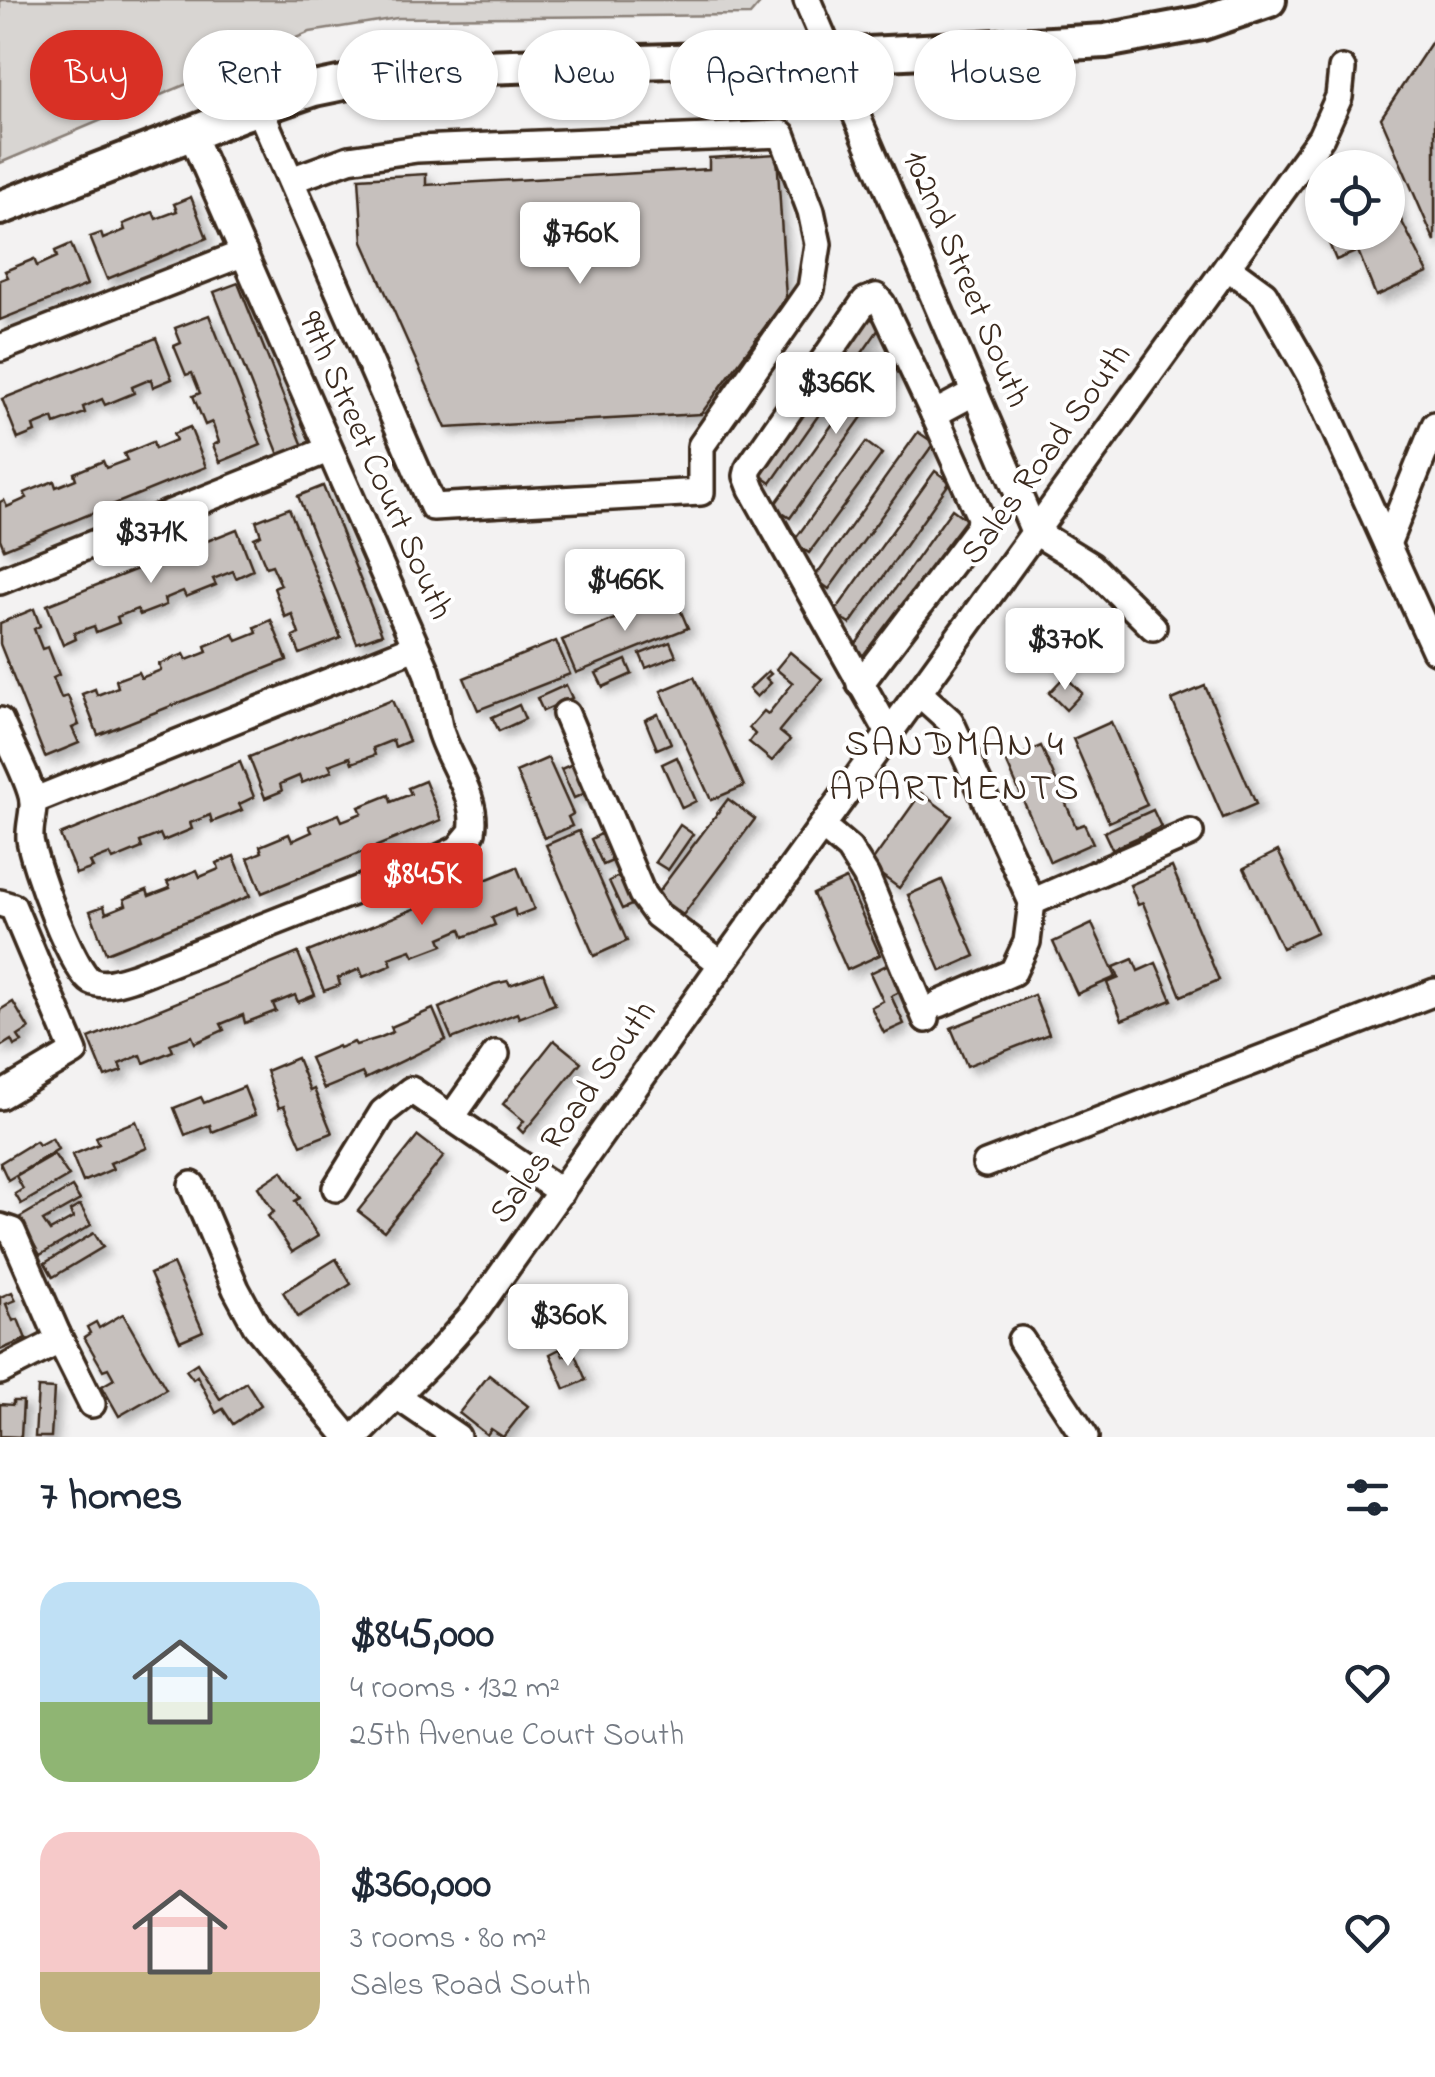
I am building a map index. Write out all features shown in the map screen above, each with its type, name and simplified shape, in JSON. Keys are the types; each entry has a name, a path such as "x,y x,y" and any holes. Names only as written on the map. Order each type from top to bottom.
{"main road":[{"path":"894,53 1105,41 1202,23 1270,0"},
{"path":"317,89 420,72 484,67 670,61"},
{"path":"0,208 228,120"}],"street":[{"name":"102nd Street South","path":"807,0 820,30"},
{"name":"Sales Road South","path":"356,1437 474,1312 1322,137 1339,98 1342,68"},
{"path":"264,120 433,507 702,492 701,446 812,290 818,244 811,211 782,134 417,149 349,159 291,180"},
{"name":"102nd Street South","path":"858,120 1034,531"},
{"name":"99th Street Court South","path":"33,801 30,836 40,875 81,972 96,983 136,976 448,854 465,844 472,832 470,806 439,726 435,696 191,134"},
{"path":"0,348 244,253"},
{"path":"1227,267 1264,294 1310,374 1435,650"},
{"path":"860,684 979,527 980,517 876,297 865,301 747,476 860,684 890,733"},
{"path":"934,414 975,392"},
{"path":"1386,544 1435,425"},
{"path":"0,581 328,450"},
{"path":"1034,531 1092,566 1153,628"},
{"path":"2,733 33,801 415,647"},
{"path":"822,826 848,849 866,876 932,1011 1013,972 1027,942 1032,902 950,721 919,693"},
{"path":"566,714 642,894 657,916 722,964"},
{"path":"1032,902 1190,834"},
{"path":"0,904 13,907 74,1052 0,1096"},
{"path":"986,1164 1435,992"},
{"path":"452,1118 496,1054"},
{"path":"336,1188 382,1112 410,1090 560,1192"},
{"path":"192,1185 256,1326 348,1437"},
{"path":"0,1227 12,1231 92,1404"},
{"path":"0,1371 46,1350 55,1344 57,1334"},
{"path":"1020,1340 1085,1437"},
{"path":"397,1396 458,1437"}],"shaded area":[{"path":"0,0 763,0 750,15 397,18 317,31 183,30 183,86 163,94 163,30 30,30 30,120 102,120 0,163"}],"building":[{"path":"1435,37 1435,242 1405,173 1405,150 1395,150 1381,118"},
{"path":"777,154 786,298 701,414 446,428 363,242 359,178 426,174 426,185 709,169 709,158"},
{"path":"191,197 207,238 107,279 90,237 101,233 103,239 125,230 123,224 153,212 156,219 177,211 174,204"},
{"path":"1405,228 1428,273 1376,296 1358,251 1336,260 1332,250 1405,250"},
{"path":"71,244 87,285 0,320 0,280 8,277 5,271 34,259 37,266 57,257 55,251"},
{"path":"238,283 305,451 281,460 214,292"},
{"path":"209,315 261,445 220,462 213,445 219,442 212,422 205,425 193,396 200,393 192,373 186,375 174,346 181,343 175,328"},
{"path":"866,315 881,326 771,483 756,472"},
{"path":"156,338 172,379 153,387 151,379 132,387 134,393 105,405 102,399 83,407 85,413 55,424 53,418 33,426 35,432 18,439 2,399"},
{"path":"883,354 899,365 790,518 773,507"},
{"path":"190,427 206,467 4,549 0,539 0,502 4,500 7,507 27,498 24,493 54,481 56,487 76,479 74,473 103,461 106,468 127,460 124,454 153,442 155,449 176,440 173,434"},
{"path":"918,432 934,443 829,589 814,578"},
{"path":"866,442 882,454 809,553 793,542"},
{"path":"935,471 950,482 850,624 834,613"},
{"path":"323,486 382,634 357,643 298,496"},
{"path":"289,508 341,638 300,654 293,637 299,634 292,614 285,617 274,588 281,585 272,565 266,567 254,538 261,535 256,521"},
{"path":"952,509 967,520 868,659 853,648"},
{"path":"237,529 253,570 236,578 233,571 213,579 216,585 186,597 183,591 164,599 166,605 140,615 137,609 117,617 119,623 96,632 94,626 74,633 76,639 63,645 47,605"},
{"path":"674,595 688,628 576,673 562,640"},
{"path":"34,609 40,626 34,629 42,649 48,647 59,675 53,678 61,698 68,696 79,725 72,728 79,743 45,757 0,644 0,623"},
{"path":"271,620 287,660 98,735 82,694 95,689 97,695 118,687 116,680 138,672 141,678 161,670 159,664 184,654 187,660 207,652 205,646 234,634 237,641 257,633 255,627"},
{"path":"556,641 570,674 478,710 464,678"},
{"path":"670,642 676,656 646,668 640,654"},
{"path":"790,652 822,679 779,731 790,740 772,761 749,742 755,734 749,728 764,711 768,714 793,683 776,669"},
{"path":"626,660 632,674 603,687 596,673"},
{"path":"768,671 771,674 766,678 771,683 757,697 749,689"},
{"path":"1065,676 1082,693 1066,710 1049,693"},
{"path":"694,677 744,786 711,800 661,691"},
{"path":"566,685 572,698 543,711 537,698"},
{"path":"1205,686 1256,804 1223,818 1172,700"},
{"path":"392,700 409,741 395,747 393,740 373,748 375,755 352,763 350,757 329,765 332,771 302,783 299,776 280,784 282,791 265,798 249,757"},
{"path":"519,705 525,719 499,731 492,717"},
{"path":"658,714 671,743 657,749 645,720"},
{"path":"1111,722 1147,805 1109,822 1073,739"},
{"path":"1041,746 1076,827 1084,824 1093,843 1050,862 1006,761"},
{"path":"677,757 696,801 682,808 662,764"},
{"path":"548,758 573,814 568,817 572,826 544,838 516,772"},
{"path":"240,762 254,797 239,804 242,810 212,822 210,815 190,823 192,829 163,841 160,834 140,842 142,848 113,860 110,854 90,862 93,868 76,874 60,835"},
{"path":"575,763 588,792 574,798 561,769"},
{"path":"425,781 441,820 262,893 248,858 262,852 260,846 289,834 292,841 312,832 309,826 339,814 342,821 362,813 359,807 389,795 391,802 411,794 408,788"},
{"path":"921,793 952,816 899,888 869,866"},
{"path":"728,799 755,819 683,915 656,895"},
{"path":"1153,810 1161,827 1112,849 1104,832"},
{"path":"680,825 693,834 668,870 655,862"},
{"path":"579,831 627,941 594,956 546,845"},
{"path":"605,832 617,859 603,865 591,839"},
{"path":"1278,851 1317,932 1282,948 1244,868"},
{"path":"234,856 250,896 106,953 90,911 104,906 106,913 126,905 124,899 147,890 149,896 170,888 167,882 197,870 200,877 219,869 217,863"},
{"path":"517,867 534,909 516,916 514,909 492,918 495,925 464,937 461,929 440,938 443,945 414,956 411,950 389,958 392,965 363,977 360,969 338,978 340,985 324,991 308,952"},
{"path":"1172,867 1219,980 1181,996 1143,903 1138,905 1130,885"},
{"path":"623,874 636,903 622,909 609,881"},
{"path":"846,879 880,955 847,970 813,894"},
{"path":"942,880 975,956 941,971 908,895"},
{"path":"1092,924 1116,977 1077,994 1053,942"},
{"path":"298,953 315,995 298,1002 295,995 273,1004 276,1011 245,1023 243,1015 221,1024 224,1030 195,1043 192,1036 170,1044 173,1051 144,1063 141,1055 119,1064 122,1071 105,1077 89,1038"},
{"path":"1133,959 1138,971 1156,963 1172,1000 1122,1020 1107,983 1119,978 1114,967"},
{"path":"893,962 906,989 891,996 904,1024 884,1033 871,1007 883,1001 870,973"},
{"path":"543,973 555,1004 519,1018 517,1013 452,1039 439,1008 494,984 508,981 510,985"},
{"path":"1034,995 1049,1034 967,1066 951,1028"},
{"path":"13,1002 29,1029 18,1036 22,1042 14,1046 11,1040 0,1047 0,1010"},
{"path":"433,1009 446,1040 365,1079 362,1073 324,1089 310,1058 338,1046 379,1038 393,1032 391,1027"},
{"path":"554,1040 581,1062 523,1133 518,1128 524,1121 503,1104"},
{"path":"297,1058 332,1133 301,1145 284,1106 279,1108 266,1071"},
{"path":"244,1087 255,1115 212,1132 210,1125 185,1135 174,1108 201,1097 204,1103"},
{"path":"136,1121 147,1148 110,1163 113,1169 83,1182 72,1155 99,1144 96,1137"},
{"path":"418,1136 444,1156 384,1231 358,1211"},
{"path":"52,1138 58,1149 8,1180 0,1163 36,1141 39,1145"},
{"path":"54,1154 69,1176 21,1204 15,1194 23,1189 16,1176"},
{"path":"282,1171 300,1198 295,1201 318,1236 292,1252 268,1216 274,1212 258,1187"},
{"path":"72,1187 80,1200 43,1221 50,1231 73,1218 70,1211 80,1205 91,1225 40,1255 19,1218"},
{"path":"94,1233 103,1247 53,1277 45,1263"},
{"path":"336,1259 351,1284 298,1317 283,1292"},
{"path":"173,1264 203,1331 180,1341 150,1274"},
{"path":"12,1292 16,1300 6,1304 26,1339 0,1350 0,1297"},
{"path":"123,1314 166,1389 119,1416 102,1386 114,1379 108,1368 103,1370 84,1337 90,1333 87,1327 96,1322 99,1328"},
{"path":"560,1349 563,1356 574,1352 586,1380 565,1389 550,1354"},
{"path":"197,1363 220,1399 246,1382 261,1405 233,1424 223,1409 216,1413 197,1376 193,1379 186,1370"},
{"path":"489,1375 528,1406 503,1437 491,1429 487,1435 459,1413"},
{"path":"38,1388 54,1389 51,1437 35,1437"},
{"path":"13,1401 23,1401 21,1437 0,1436 0,1404 13,1405"}],"district":[{"name":"SANDMAN 4 APARTMENTS","path":"955,768"}]}
